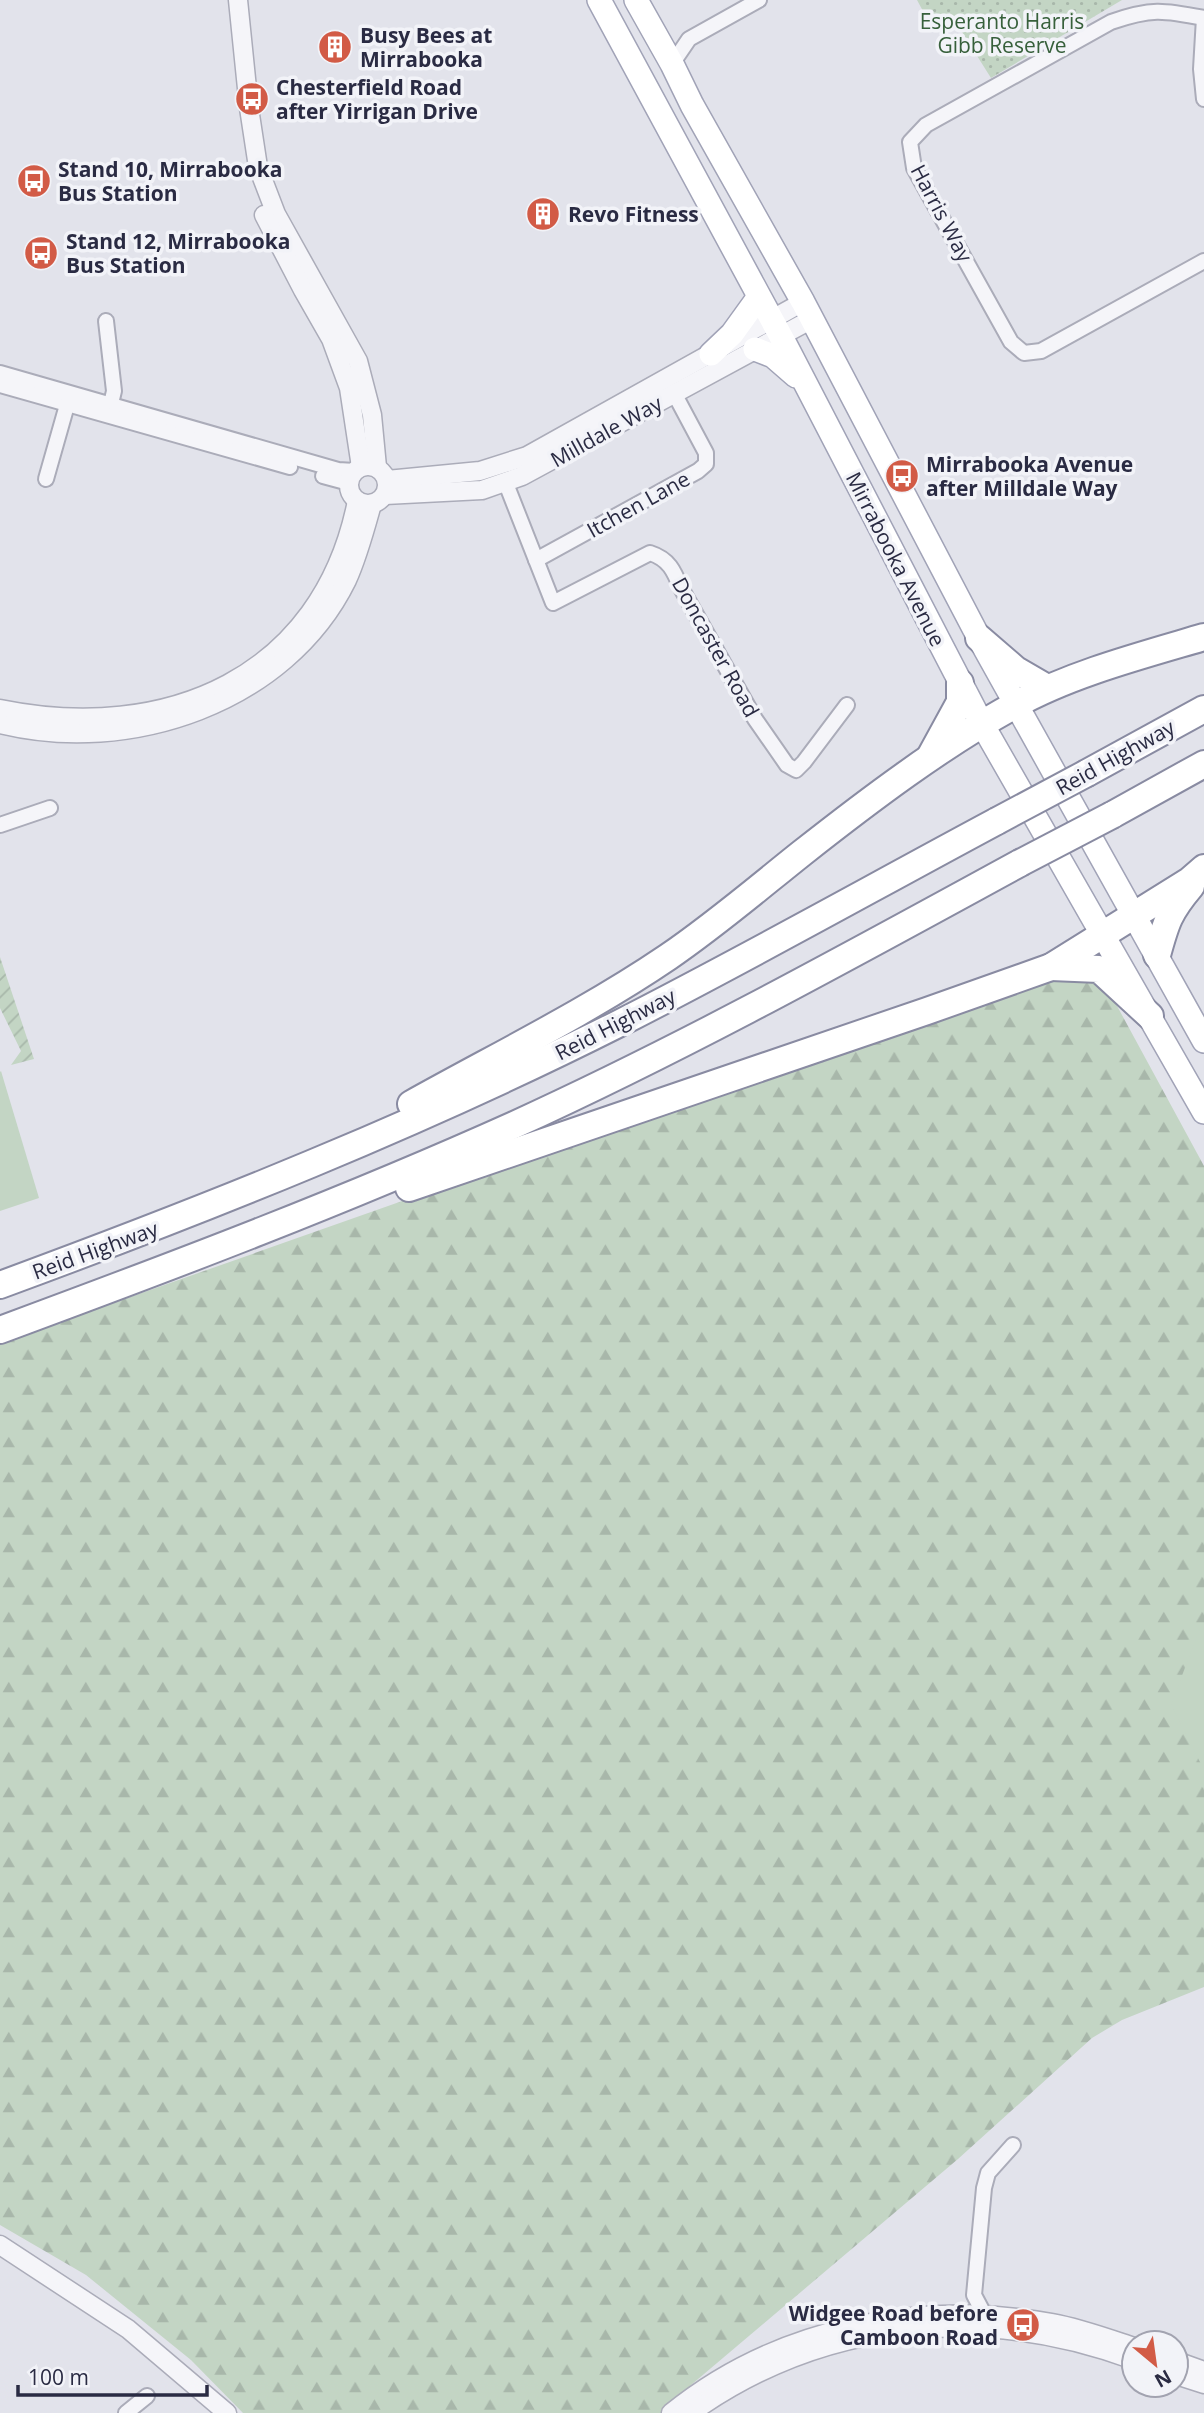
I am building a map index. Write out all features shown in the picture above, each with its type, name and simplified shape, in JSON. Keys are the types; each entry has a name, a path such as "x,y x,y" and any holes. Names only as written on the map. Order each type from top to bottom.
{"highway":[{"path":"275,1180 615,991 668,957 928,760 1016,704 1047,688 1204,637"},
{"path":"979,638 1016,670 1047,688"},
{"path":"928,760 960,702 960,683"},
{"name":"Reid Highway","path":"0,1285 137,1235 275,1180 616,1025 1204,709"},
{"name":"Reid Highway","path":"0,1329 207,1254 370,1188 529,1118 747,1012 1204,764"},
{"path":"207,1254 468,1168 1051,967 1204,870"},
{"path":"1157,955 1173,907 1204,870"},
{"path":"1051,967 1098,969 1150,1016"}],"main road":[{"name":"Mirrabooka Avenue","path":"636,0 807,310 979,638 1204,1041"},
{"name":"Mirrabooka Avenue","path":"596,4 654,100 982,724 1204,1112"},
{"path":"654,100 672,98 692,105"},
{"path":"711,354 732,334 758,299"},
{"path":"755,349 775,357 808,389"},
{"path":"889,466 919,542 913,554 897,562"}],"street":[{"path":"225,0 249,172 273,233 331,339 349,388 368,483"},
{"path":"0,709 78,718 117,717 163,715 222,701 265,676 307,637 330,595 347,579 360,546 368,483 372,415 358,361 276,214 258,167 238,0"},
{"path":"672,64 689,38 759,0"},
{"name":"Harris Way","path":"1204,18 1166,10 1137,13 1111,22 926,125 910,142 914,167 1011,341 1024,353 1041,351 1204,261"},
{"path":"1204,18 1201,69 1204,99"},
{"path":"655,34 689,38"},
{"name":"Milldale Way","path":"368,483 480,471 527,456 711,354 775,328 807,310"},
{"path":"106,321 114,391 110,411"},
{"name":"Milldale Way","path":"0,373 69,399 368,483 482,490 522,476 755,349 775,328"},
{"name":"Milldale Way","path":"0,385 69,399"},
{"name":"Itchen Lane","path":"536,560 698,471 706,464 706,453 674,393"},
{"path":"46,479 69,399"},
{"name":"Doncaster Road","path":"506,481 552,603 650,553 661,556 672,567 681,588 755,719 787,765 796,770 821,743 847,705"},
{"path":"0,724 72,735 144,727 163,715"},
{"path":"0,825 50,807"},
{"path":"959,2314 974,2295 984,2188 988,2173 1013,2145"},
{"path":"0,2245 128,2329 227,2413"},
{"path":"974,2295 984,2314"},
{"path":"671,2413 716,2380 777,2349 869,2322 917,2315 984,2314 1081,2329 1120,2342"},
{"path":"691,2413 736,2384 786,2360 845,2341 912,2328 997,2328 1075,2341 1120,2355"},
{"path":"126,2413 147,2396"}],"green space":[{"name":"Esperanto Harris Gibb Reserve","path":"917,0 1122,0 991,78 950,13 930,24"},
{"path":"0,957 34,1059 11,1065 21,1051 0,1008"},
{"path":"1091,958 1204,1166 1204,1987 1122,2020 1092,2038 958,2159 691,2385 664,2413 243,2413 191,2360 86,2275 0,2225 0,1343"},
{"path":"0,1072 39,1198 0,1211"},
{"path":"1204,1624 1204,1770 1171,1705 1198,1633"}],"place":[{"name":"Busy Bees at Mirrabooka","path":"335,47"},
{"name":"Chesterfield Road after Yirrigan Drive","path":"252,99"},
{"name":"Stand 10, Mirrabooka Bus Station","path":"34,181"},
{"name":"Revo Fitness","path":"543,214"},
{"name":"Stand 12, Mirrabooka Bus Station","path":"41,253"},
{"name":"Mirrabooka Avenue after Milldale Way","path":"902,476"},
{"name":"Widgee Road before Camboon Road","path":"1023,2325"}]}
